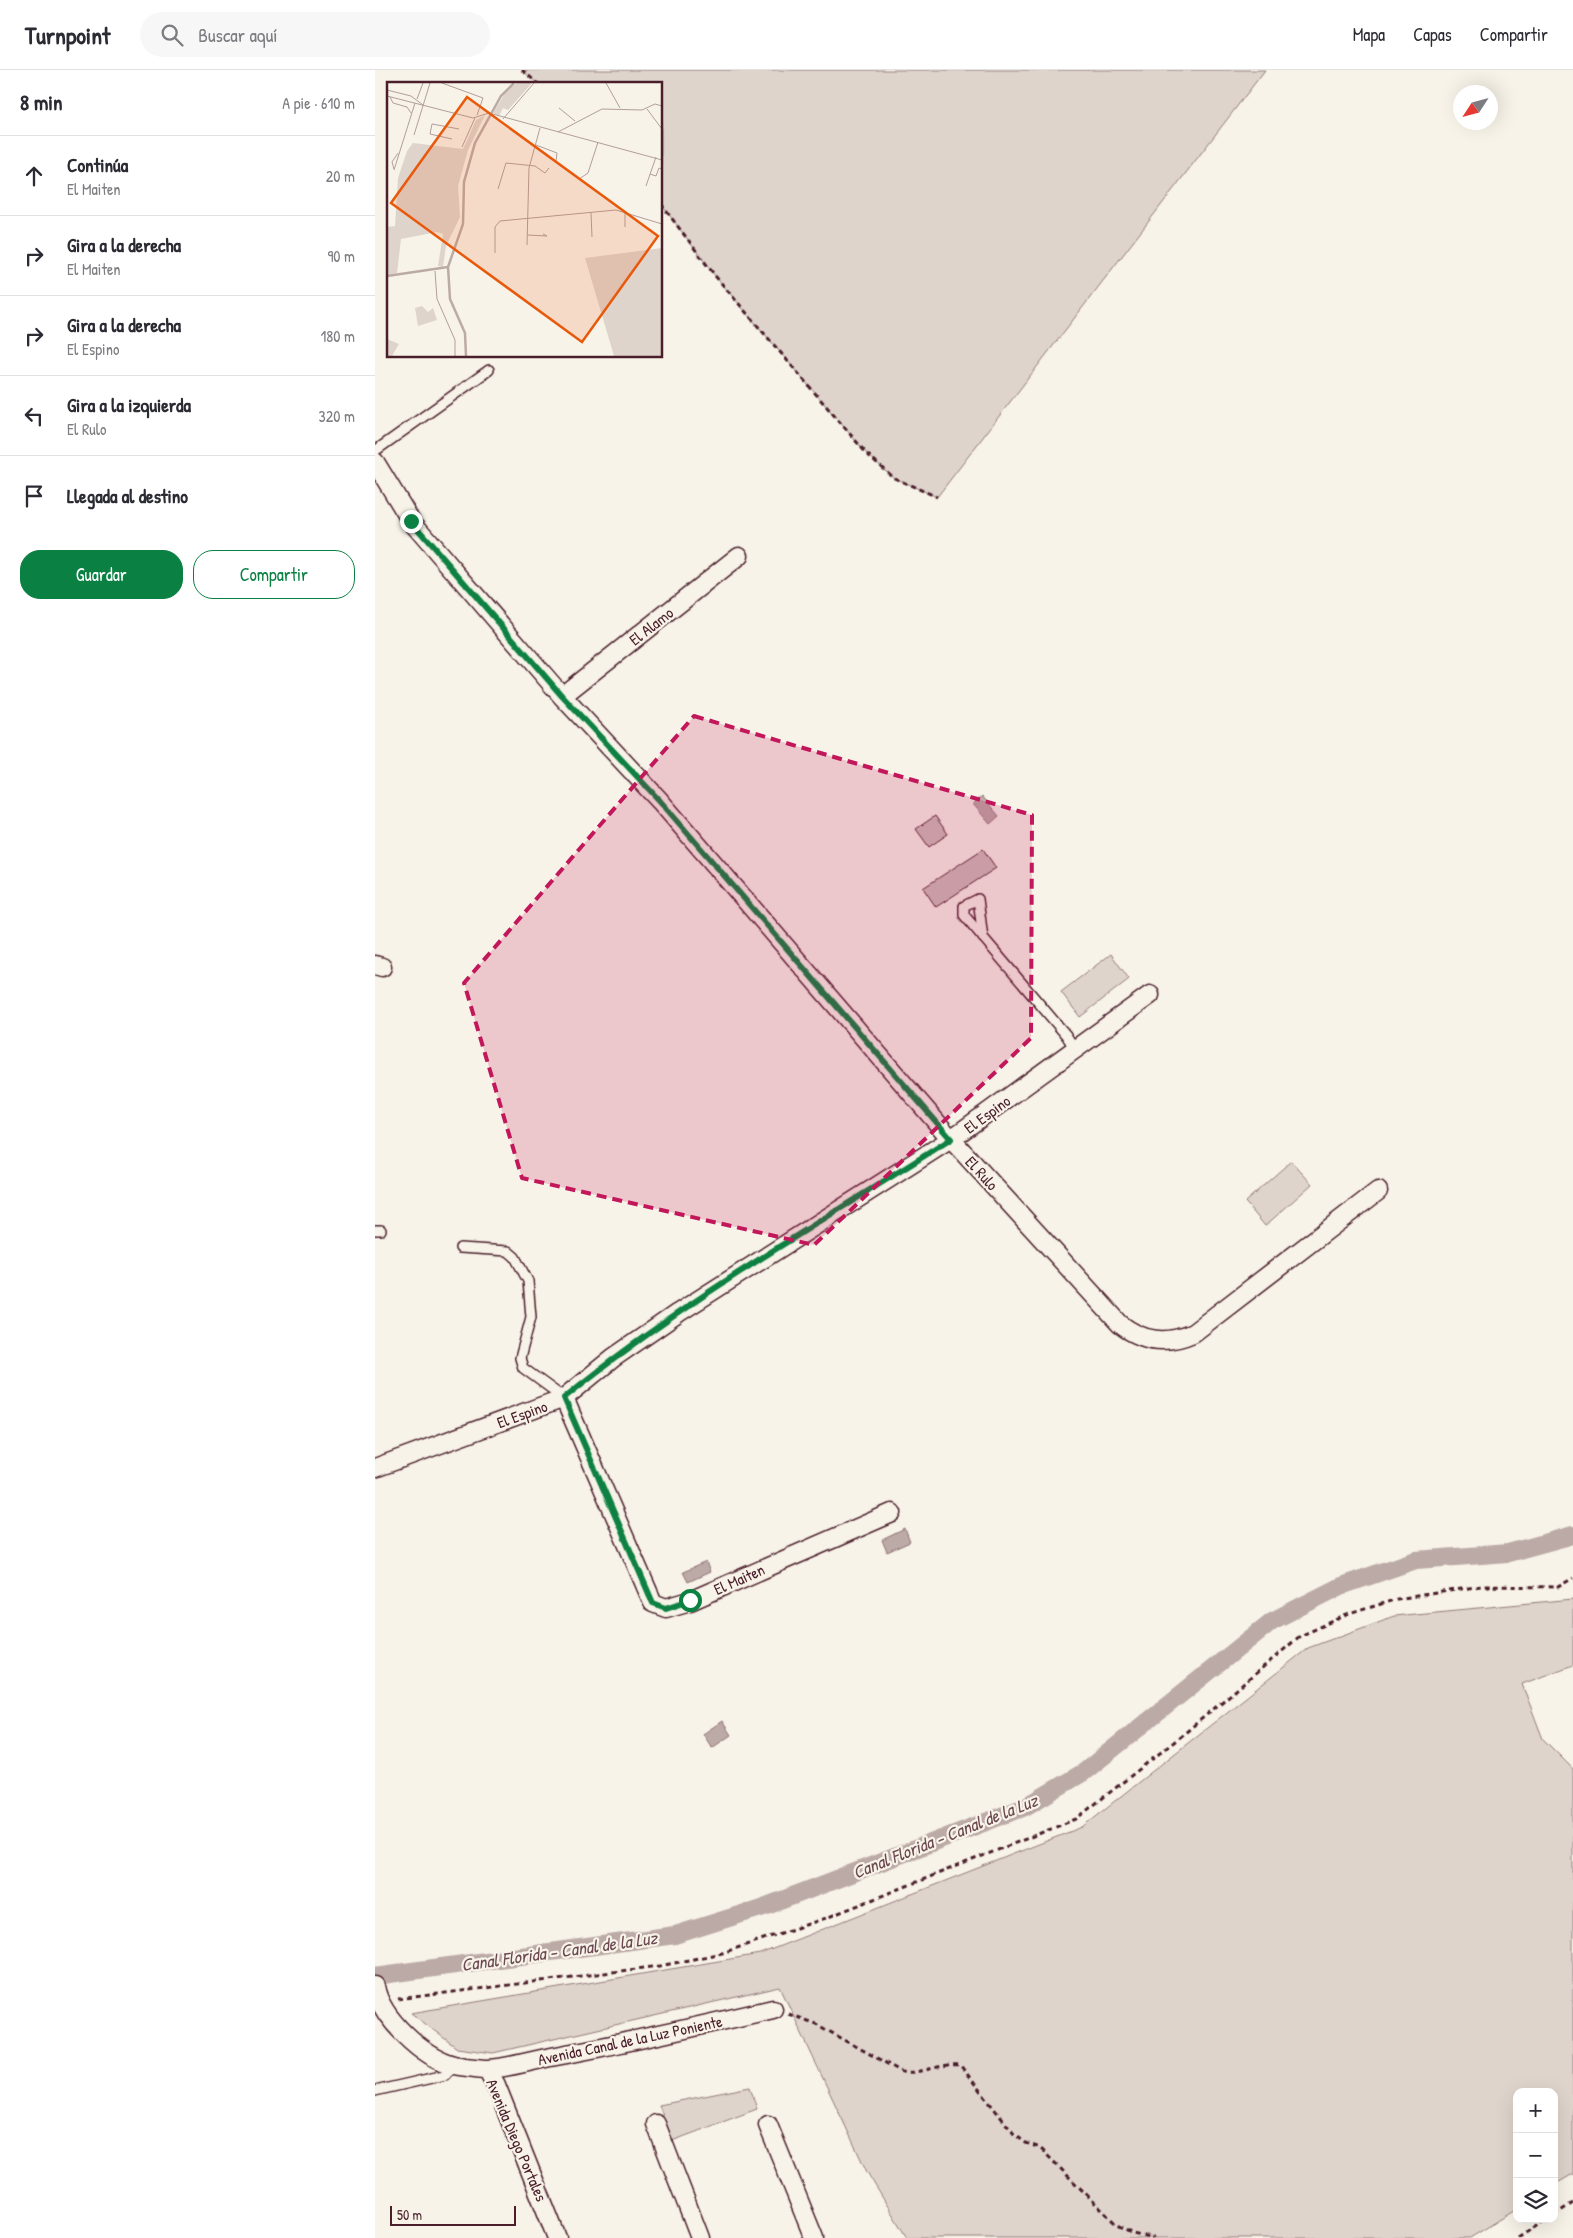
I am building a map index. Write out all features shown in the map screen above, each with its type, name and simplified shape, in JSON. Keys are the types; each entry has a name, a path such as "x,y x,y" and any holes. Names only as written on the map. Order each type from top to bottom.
{"street":[{"name":"El Rulo","path":"375,462 411,521 562,696 660,801 951,1139 1119,1324 1129,1332 1151,1340 1173,1340 1193,1333 1378,1191"},
{"name":"El Alamo","path":"562,696 739,556"},
{"name":"El Espino","path":"375,1468 564,1398 613,1358 678,1313 951,1139 1150,995"},
{"name":"El Maiten","path":"564,1398 653,1603 666,1608 690,1600 892,1512"},
{"name":"Avenida Diego Portales","path":"377,1995 386,2014 405,2035 440,2060 454,2065 487,2069 497,2085 557,2238"},
{"name":"Avenida Canal de la Luz Poniente","path":"487,2069 599,2048 773,2009"},
{"path":"655,2124 700,2238"},
{"path":"768,2125 814,2238"}],"lane":[{"path":"375,451 489,370"},
{"path":"983,938 1066,1035 1075,1049"},
{"path":"460,1248 508,1251 515,1257 528,1281 531,1317 520,1358 523,1368 564,1398"},
{"path":"375,2090 445,2075 454,2065"}],"path":[{"path":"523,70 536,82"},
{"path":"663,207 716,276 867,454 894,478 937,497"},
{"path":"377,1995 402,1998 660,1966 722,1953 826,1918 1077,1819 1179,1738 1300,1636 1349,1614 1397,1599 1481,1586 1557,1587 1573,1578"},
{"path":"773,2009 816,2024 903,2072 914,2073 950,2064 960,2065 1015,2134 1026,2143 1040,2148 1117,2225 1133,2233 1153,2238"},
{"path":"1558,2212 1573,2203"},
{"path":"1518,2238 1541,2223"}],"highlighted area":[{"path":"694,716 1032,815 1031,1038 814,1245 522,1178 464,983"}],"shaded area":[{"path":"522,70 1265,70 937,497 894,478 867,454 716,277 663,207 663,82 536,82"},
{"path":"982,796 999,816 990,824 973,804"},
{"path":"1111,954 1129,979 1080,1017 1061,992"},
{"path":"1291,1161 1312,1184 1265,1226 1245,1202"},
{"path":"905,1529 910,1542 887,1552 882,1540"},
{"path":"706,1562 710,1572 688,1582 683,1572"},
{"path":"1573,1599 1573,1665 1522,1684 1543,1739 1573,1769 1573,2174 1558,2183 1558,2088 1513,2088 1513,2211 1470,2238 907,2238 867,2172 780,1987 493,2053 457,2048 411,2013 760,1954 1082,1827 1308,1648 1394,1616"},
{"path":"722,1721 731,1735 712,1748 703,1734"},
{"path":"750,2087 757,2109 672,2141 659,2105"}],"building":[{"path":"935,816 948,834 929,847 916,829"},
{"path":"983,849 996,868 936,907 923,888"}],"waterway":[{"name":"Canal Florida - Canal de la Luz","path":"375,1976 675,1935 764,1907 1025,1807 1084,1772 1272,1621 1341,1586 1416,1560 1508,1553 1573,1535"}],"route":[{"path":"411,521 562,696 660,801 951,1139 678,1313 613,1358 564,1398 653,1603 666,1608 690,1600"}]}
